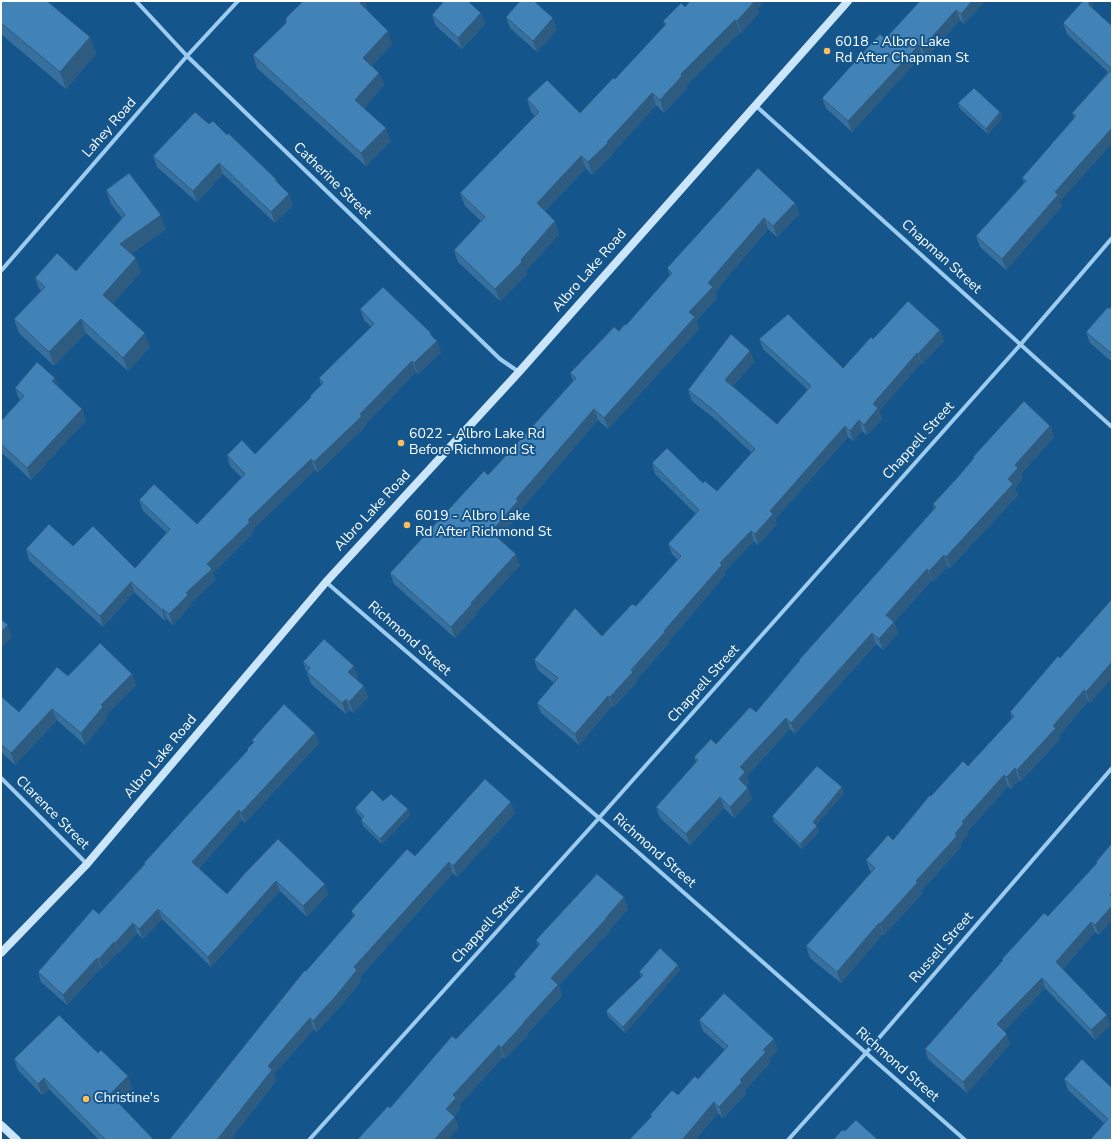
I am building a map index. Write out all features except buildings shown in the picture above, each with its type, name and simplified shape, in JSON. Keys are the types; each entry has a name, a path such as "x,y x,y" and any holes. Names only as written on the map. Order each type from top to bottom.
{"main road":[{"name":"Albro Lake Road","path":"1,953 87,864 326,582 519,372 754,105 848,1"},
{"path":"1,1125 17,1140"}],"street":[{"name":"Catherine Street","path":"136,1 187,56 500,359 519,372"},
{"name":"Lahey Road","path":"1,271 187,56 238,1"},
{"name":"Chapman Street","path":"754,105 1112,427"},
{"name":"Chappell Street","path":"309,1140 599,818 1021,344 1112,238"},
{"name":"Richmond Street","path":"326,582 599,818 965,1140"},
{"name":"Russell Street","path":"788,1140 866,1053 1112,768"},
{"name":"Clarence Street","path":"1,778 87,864"}],"place":[{"name":"6018 - Albro Lake Rd After Chapman St","path":"827,51"},
{"name":"6022 - Albro Lake Rd Before Richmond St","path":"401,443"},
{"name":"6019 - Albro Lake Rd After Richmond St","path":"407,525"},
{"name":"Christine's","path":"86,1099"}]}
